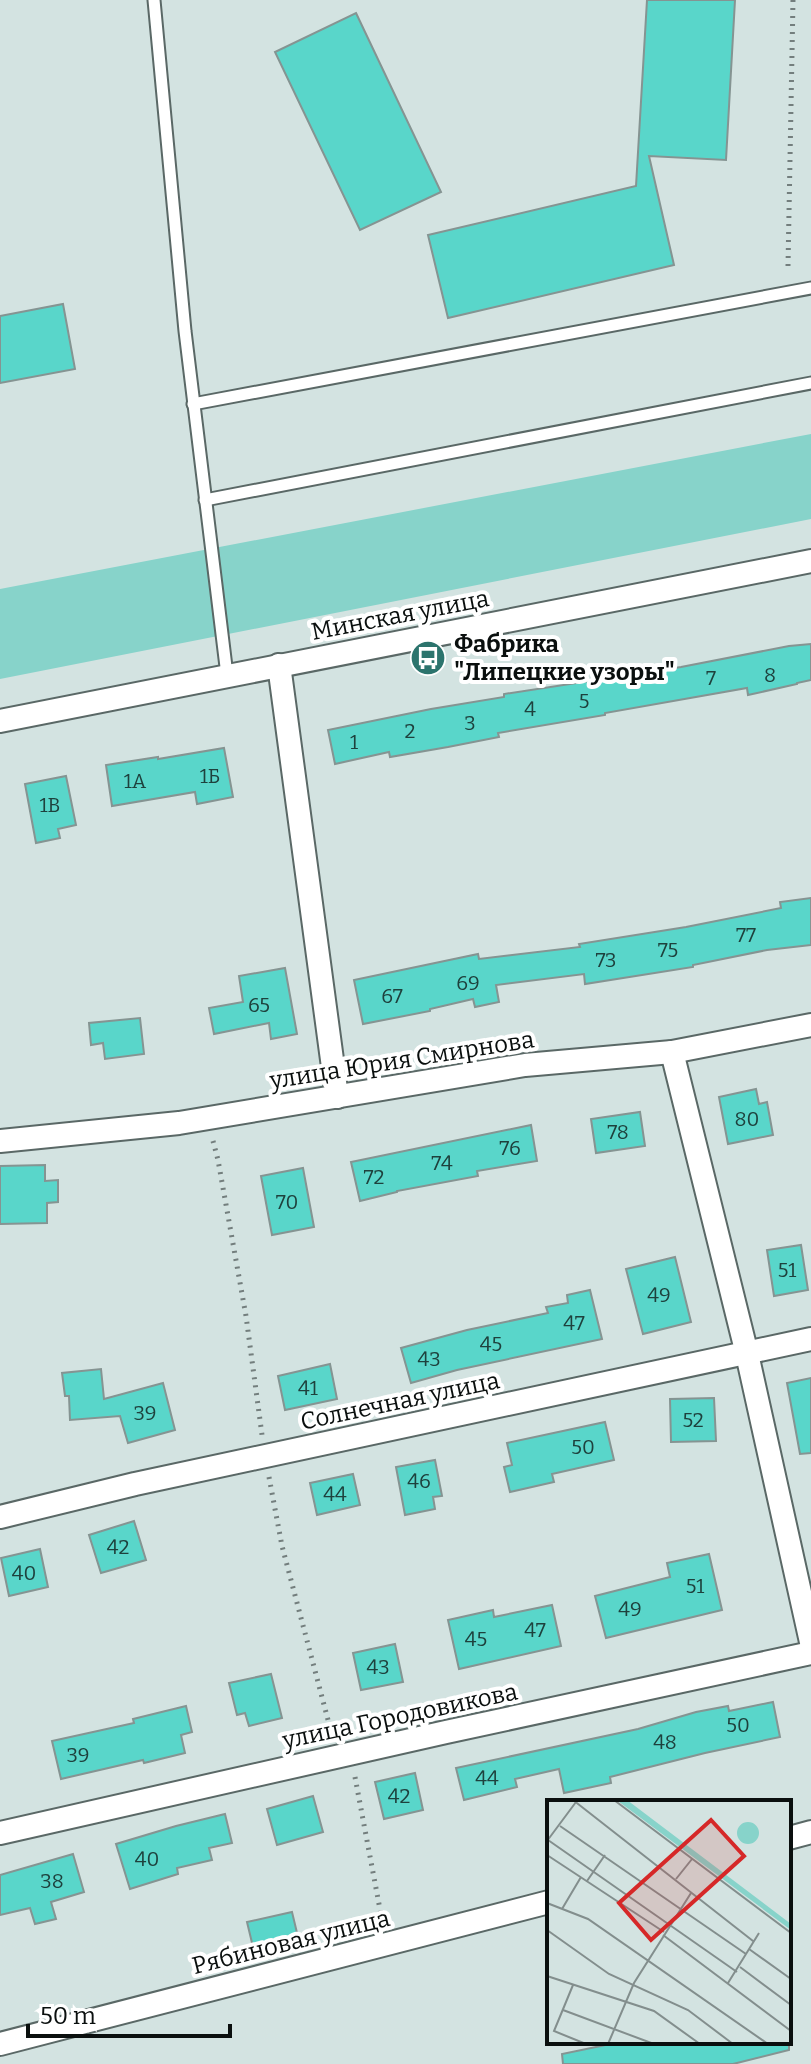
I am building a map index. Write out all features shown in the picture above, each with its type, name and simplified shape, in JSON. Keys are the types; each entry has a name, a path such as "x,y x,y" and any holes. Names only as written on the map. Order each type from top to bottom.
{"street":[{"name":"Минская улица","path":"0,721 811,561"},
{"path":"279,665 337,1097"},
{"name":"улица Юрия Смирнова","path":"0,1141 179,1123 525,1065 672,1052 811,1025"},
{"path":"672,1052 747,1354 811,1642"},
{"name":"Солнечная улица","path":"0,1517 135,1484 811,1339"},
{"name":"улица Городовикова","path":"0,1833 811,1653"},
{"path":"791,1837 811,1832"},
{"name":"Рябиновая улица","path":"0,2044 547,1903"}],"lane":[{"path":"154,0 183,316 227,675"},
{"path":"193,404 811,288"},
{"path":"205,500 811,383"}],"path":[{"path":"788,266 793,0"},
{"path":"212,1137 246,1316 265,1456 282,1546 337,1756 353,1771 357,1781 386,1945"}],"shaded area":[{"path":"811,434 811,519 0,679 0,589"}],"building":[{"path":"647,0 735,0 726,160 649,156 674,265 448,318 428,235 636,186"},
{"path":"356,13 441,192 360,230 275,52"},
{"path":"63,304 75,369 0,383 0,316"},
{"path":"811,644 811,680 797,684 748,695 747,688 498,733 499,737 448,747 390,757 389,752 335,764 328,730 504,697 504,694"},
{"path":"224,748 233,797 197,804 195,792 112,806 106,765"},
{"path":"66,776 76,825 58,829 60,838 36,843 25,784"},
{"path":"811,898 811,945 767,950 693,967 585,984 584,974 496,985 499,1002 475,1007 473,999 363,1024 354,980 478,954 479,959 580,947 579,944 781,908 780,902"},
{"path":"285,968 297,1034 271,1039 269,1023 214,1034 209,1008 243,1002 239,976"},
{"path":"140,1018 144,1054 105,1059 103,1043 91,1045 89,1023"},
{"path":"756,1089 759,1104 767,1102 773,1135 728,1144 719,1097"},
{"path":"640,1112 645,1146 596,1153 591,1119"},
{"path":"531,1125 537,1161 477,1171 478,1176 360,1201 351,1162"},
{"path":"45,1165 45,1181 58,1180 58,1202 47,1203 47,1223 0,1224 0,1166"},
{"path":"303,1168 314,1227 272,1235 261,1176"},
{"path":"801,1245 808,1290 774,1296 767,1250"},
{"path":"675,1257 691,1322 643,1334 626,1269"},
{"path":"590,1290 602,1339 411,1383 401,1348 548,1313 546,1307 568,1303 567,1295"},
{"path":"330,1364 337,1399 285,1410 278,1376"},
{"path":"101,1369 104,1399 163,1383 175,1430 128,1443 120,1416 70,1420 69,1396 65,1396 62,1373"},
{"path":"811,1378 811,1453 800,1454 787,1383"},
{"path":"714,1398 716,1441 671,1442 670,1399"},
{"path":"605,1422 614,1460 552,1474 554,1482 510,1492 504,1467 512,1465 507,1443"},
{"path":"435,1460 442,1496 433,1497 435,1509 405,1515 396,1467"},
{"path":"353,1474 360,1505 317,1515 310,1483"},
{"path":"134,1521 146,1560 101,1573 89,1535"},
{"path":"40,1549 48,1587 9,1596 1,1558"},
{"path":"709,1554 722,1610 606,1638 595,1596 670,1577 667,1563"},
{"path":"552,1605 561,1646 459,1669 448,1620 493,1610 494,1617"},
{"path":"395,1644 403,1682 361,1690 353,1653"},
{"path":"271,1674 282,1718 249,1726 245,1713 237,1715 229,1683"},
{"path":"773,1702 780,1737 610,1777 611,1783 564,1793 559,1769 515,1779 517,1787 464,1800 456,1768 638,1729 696,1712 728,1706 729,1711"},
{"path":"186,1706 192,1732 181,1735 185,1753 61,1779 52,1741 134,1723 133,1719"},
{"path":"415,1773 423,1810 384,1819 375,1782"},
{"path":"313,1796 323,1832 277,1845 267,1809"},
{"path":"225,1814 232,1843 209,1848 212,1860 177,1868 178,1874 130,1889 116,1844"},
{"path":"73,1854 84,1892 51,1902 56,1919 35,1924 30,1908 0,1915 0,1875"},
{"path":"292,1912 298,1937 253,1947 247,1922"},
{"path":"610,2044 789,2044 789,2050 733,2064 563,2064 562,2054"}],"place":[{"name":"Фабрика \"Липецкие узоры\"","path":"428,658"}]}
